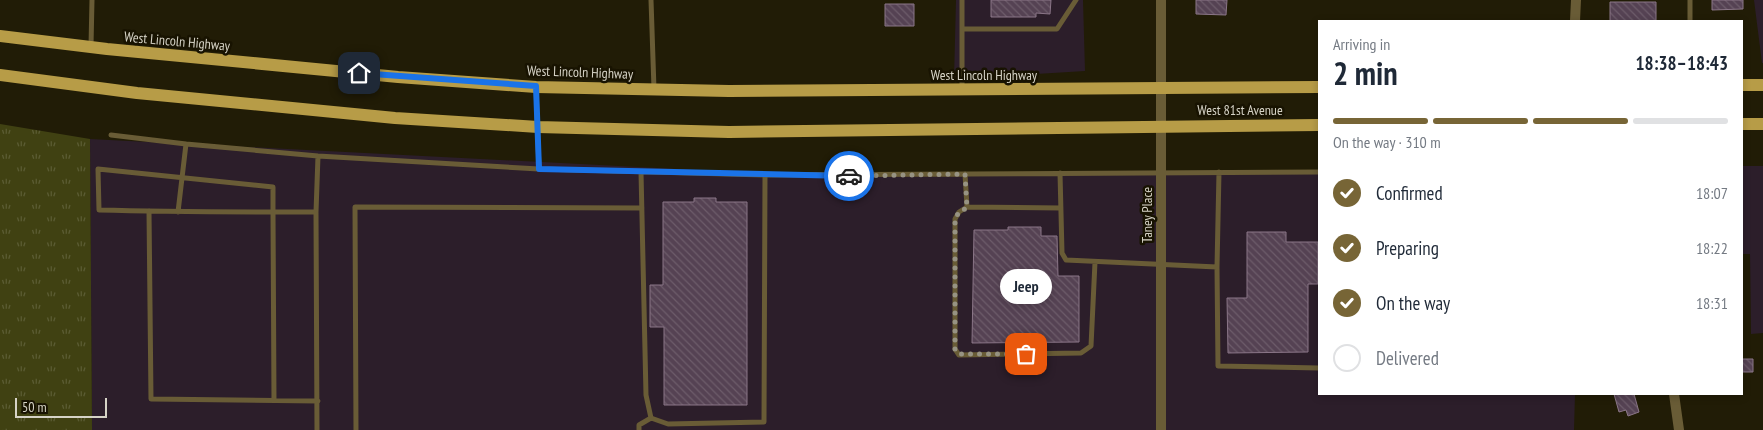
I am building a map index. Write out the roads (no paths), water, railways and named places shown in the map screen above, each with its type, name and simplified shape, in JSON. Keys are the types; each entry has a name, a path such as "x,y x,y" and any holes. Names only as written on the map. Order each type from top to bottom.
{"main road":[{"name":"West Lincoln Highway","path":"0,36 91,47 398,77 536,86 654,89 1161,89"},
{"path":"0,75 147,94 395,118 538,127 729,132 1161,126"},
{"path":"1743,84 1763,84"},
{"name":"West 81st Avenue","path":"1161,89 1318,87"},
{"path":"1743,124 1763,124"},
{"name":"West 81st Avenue","path":"1161,126 1318,125"}],"street":[{"name":"Taney Place","path":"1161,0 1161,430"},
{"path":"1576,0 1576,20"},
{"path":"1674,395 1679,430"}],"lane":[{"path":"91,47 92,0"},
{"path":"651,0 654,89"},
{"path":"962,0 962,90"},
{"path":"963,29 1057,28 1076,0"},
{"path":"1690,0 1690,20"},
{"path":"536,86 539,169"},
{"path":"111,135 318,156 539,169 765,175 1318,172"},
{"path":"178,212 186,144"},
{"path":"317,430 316,212 318,156"},
{"path":"274,400 273,212 273,187 98,169 99,210 178,212 273,212 316,212"},
{"path":"641,172 646,395 651,418"},
{"path":"1219,172 1217,267 1218,366 1318,368"},
{"path":"1060,173 1062,253 1066,260 1217,267"},
{"path":"965,174 967,208"},
{"path":"764,430 765,175"},
{"path":"356,430 354,208 642,208"},
{"path":"1061,208 967,208 959,212 955,219 955,349 959,354 1081,353 1090,346 1095,262"},
{"path":"149,211 152,398 318,401"},
{"path":"639,430 639,425 651,418 668,424 764,422"}],"place":[{"name":"Jeep","path":"1026,354"}]}
